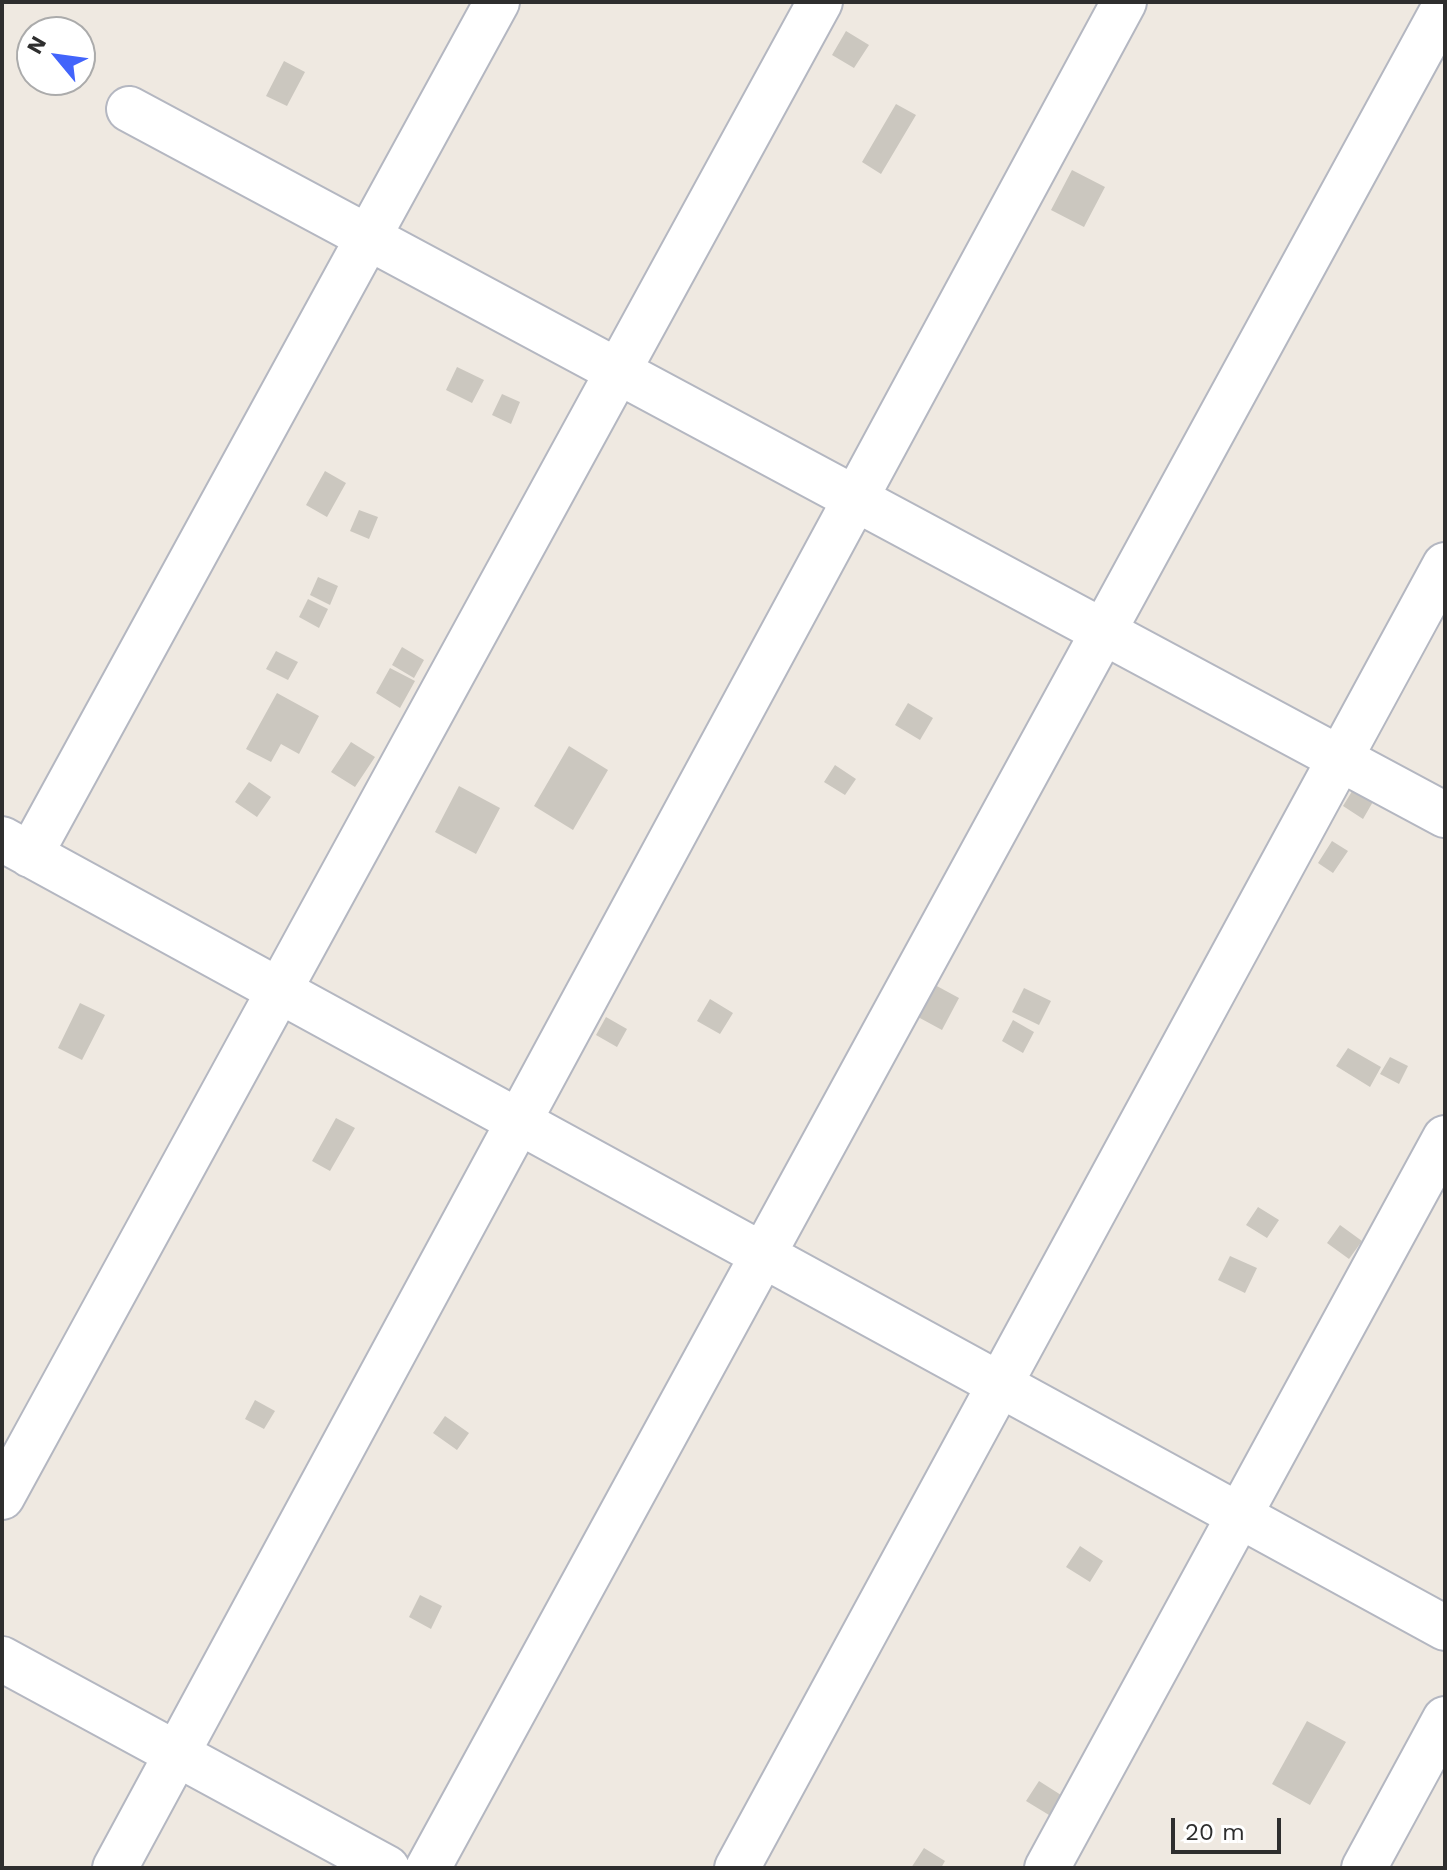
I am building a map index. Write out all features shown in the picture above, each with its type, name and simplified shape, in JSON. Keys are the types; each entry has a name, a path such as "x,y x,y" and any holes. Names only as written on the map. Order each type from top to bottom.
{"street":[{"path":"497,2 368,237 16,847 1445,1628"},
{"path":"2,1497 820,2"},
{"path":"115,1868 1124,2"},
{"path":"428,1868 1445,6 1438,2"},
{"path":"129,109 1445,815"},
{"path":"737,1868 1445,565"},
{"path":"1047,1868 1445,1138"},
{"path":"2,1659 387,1868"},
{"path":"1364,1868 1445,1719"}],"building":[{"path":"846,31 869,45 854,68 832,55"},
{"path":"284,61 305,72 287,106 266,96"},
{"path":"896,104 916,115 881,174 862,162"},
{"path":"1072,170 1105,187 1084,227 1051,210"},
{"path":"457,367 484,380 472,403 446,390"},
{"path":"502,394 520,402 511,424 492,415"},
{"path":"325,471 346,483 327,517 306,505"},
{"path":"359,510 378,517 369,539 350,531"},
{"path":"318,577 338,586 330,605 310,595"},
{"path":"308,599 328,609 319,628 299,617"},
{"path":"402,647 424,660 414,678 392,665"},
{"path":"276,651 298,662 288,680 266,669"},
{"path":"390,668 415,681 400,708 376,693"},
{"path":"277,693 319,716 299,754 281,744 271,762 246,749"},
{"path":"908,703 933,718 920,740 895,725"},
{"path":"351,742 375,757 355,787 331,772"},
{"path":"569,746 608,770 573,830 534,806"},
{"path":"835,765 856,779 845,795 824,782"},
{"path":"249,782 271,797 257,817 235,802"},
{"path":"459,786 500,808 476,854 435,832"},
{"path":"1354,788 1374,800 1363,819 1343,806"},
{"path":"1332,841 1348,851 1333,873 1318,863"},
{"path":"935,985 959,998 942,1030 918,1017"},
{"path":"1024,988 1051,1001 1039,1025 1012,1012"},
{"path":"710,999 733,1013 720,1034 697,1021"},
{"path":"80,1003 105,1015 82,1060 58,1048"},
{"path":"606,1017 627,1029 617,1047 596,1035"},
{"path":"1013,1020 1034,1032 1023,1053 1002,1041"},
{"path":"1348,1048 1381,1067 1370,1087 1336,1066"},
{"path":"1390,1057 1408,1066 1399,1084 1380,1074"},
{"path":"336,1118 355,1128 330,1171 312,1161"},
{"path":"1258,1207 1279,1220 1267,1238 1246,1225"},
{"path":"1340,1225 1362,1241 1349,1259 1327,1243"},
{"path":"1230,1256 1257,1268 1245,1293 1218,1280"},
{"path":"255,1400 275,1411 264,1429 245,1419"},
{"path":"445,1416 469,1433 457,1450 433,1433"},
{"path":"1080,1546 1103,1561 1090,1582 1066,1567"},
{"path":"420,1595 442,1606 431,1629 409,1617"},
{"path":"1307,1721 1346,1742 1310,1805 1272,1784"},
{"path":"1039,1781 1061,1795 1049,1815 1026,1801"},
{"path":"924,1848 945,1861 941,1868 911,1868"}]}
